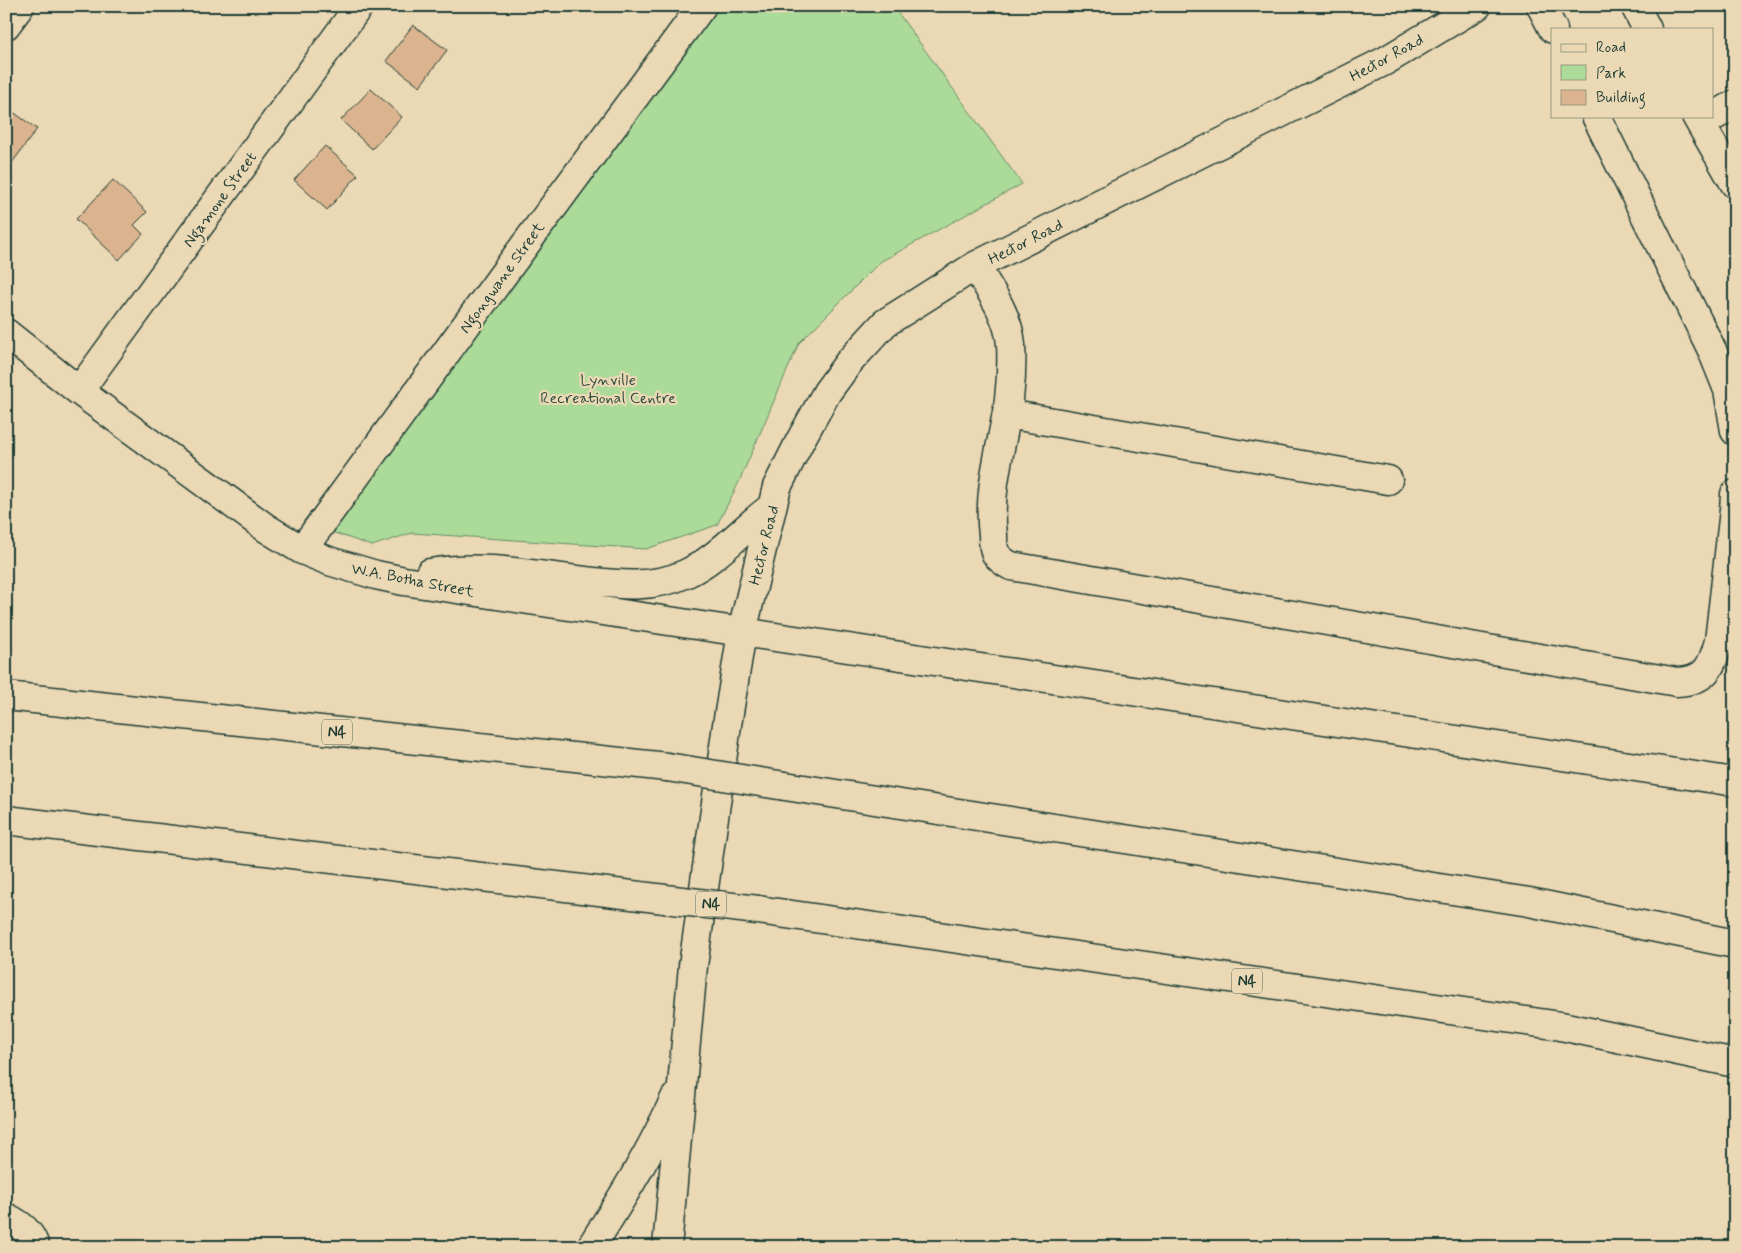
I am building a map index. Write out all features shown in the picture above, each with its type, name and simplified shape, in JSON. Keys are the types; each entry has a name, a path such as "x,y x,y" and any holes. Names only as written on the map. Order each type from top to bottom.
{"main road":[{"path":"6,25 20,6"},
{"name":"Ngamone Street","path":"79,391 359,6"},
{"name":"Ngongwane Street","path":"302,550 510,264 702,6"},
{"name":"Hector Road","path":"667,1247 693,966 742,632 777,487 827,392 849,362 885,323 975,266 1385,60 1477,6"},
{"path":"1541,6 1552,28"},
{"path":"1635,6 1647,28"},
{"path":"1714,113 1735,104"},
{"path":"1597,118 1712,350 1728,390 1735,431"},
{"path":"1698,120 1735,184"},
{"path":"975,266 997,303 1009,330 1011,345 1011,366 1006,414 991,502 995,553 1002,561 1011,566 1677,682 1690,682 1699,678 1711,665 1716,654 1735,494"},
{"name":"W.A. Botha Street","path":"6,333 79,391 243,513 302,550 350,567 404,581 1735,782"},
{"path":"1006,414 1388,480"},
{"path":"404,581 441,571 502,571 608,584 650,584 686,574 729,543 756,518 772,507"},
{"name":"N4","path":"6,696 667,767 1529,902 1735,944"},
{"name":"N4","path":"6,820 758,910 1561,1026 1735,1063"},
{"path":"591,1247 625,1194 660,1132 684,1076"},
{"path":"6,1217 20,1224 33,1238 35,1247"}],"green space":[{"name":"Lynville Recreational Centre","path":"713,6 893,6 1022,184 880,262 799,343 739,482 717,525 646,549 412,533 372,546 303,522 611,129"}],"building":[{"path":"413,25 447,50 420,86 386,61"},
{"path":"371,89 402,117 372,149 341,120"},
{"path":"6,107 37,129 6,171"},
{"path":"325,146 358,175 327,210 294,180"},
{"path":"113,180 147,212 134,225 143,234 119,260 76,219"}]}
